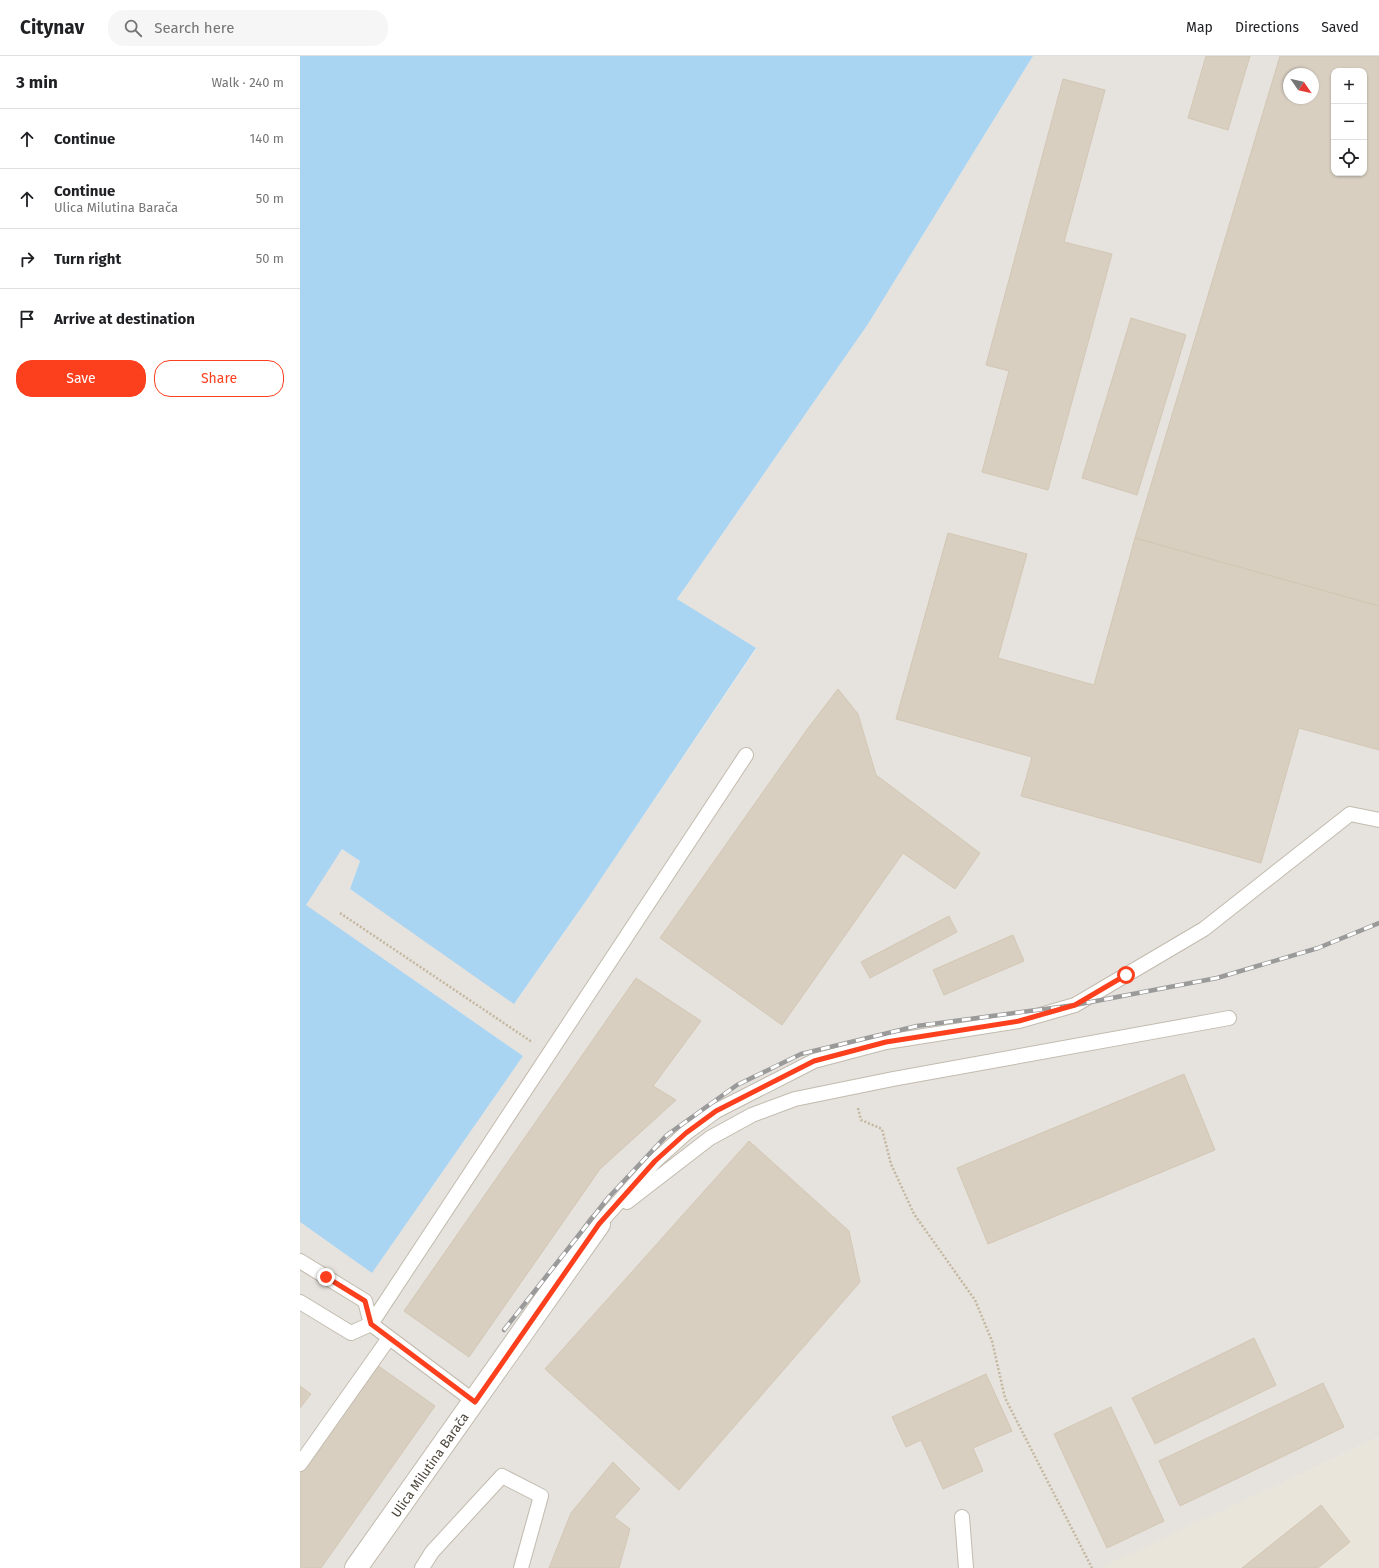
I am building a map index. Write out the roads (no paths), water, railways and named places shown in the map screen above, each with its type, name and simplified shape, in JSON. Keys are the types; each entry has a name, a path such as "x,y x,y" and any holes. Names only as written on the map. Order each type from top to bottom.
{"street":[{"name":"Ulica Milutina Barača","path":"356,1568 475,1402 599,1224"}],"lane":[{"path":"300,1302 351,1333 371,1324 746,755"},
{"path":"599,1224 655,1161 686,1133 716,1111 814,1061 886,1042 1019,1021 1075,1005 1204,929 1350,814 1379,820"},
{"path":"599,1224 710,1138 752,1115 795,1099 1229,1018"},
{"path":"300,1261 365,1301 371,1324 475,1402"},
{"path":"300,1464 389,1338"},
{"path":"422,1568 432,1552 502,1476 541,1496 521,1568"},
{"path":"962,1517 966,1568"}],"water":[{"path":"300,56 1033,56 868,324 677,599 756,648 588,898 514,1004 350,889 360,861 342,849 306,905 523,1056 372,1273 300,1222"}],"railway":[{"path":"504,1330 608,1198 667,1135 737,1085 801,1054 917,1026 1075,1005 1217,978 1318,948 1379,923"}]}
